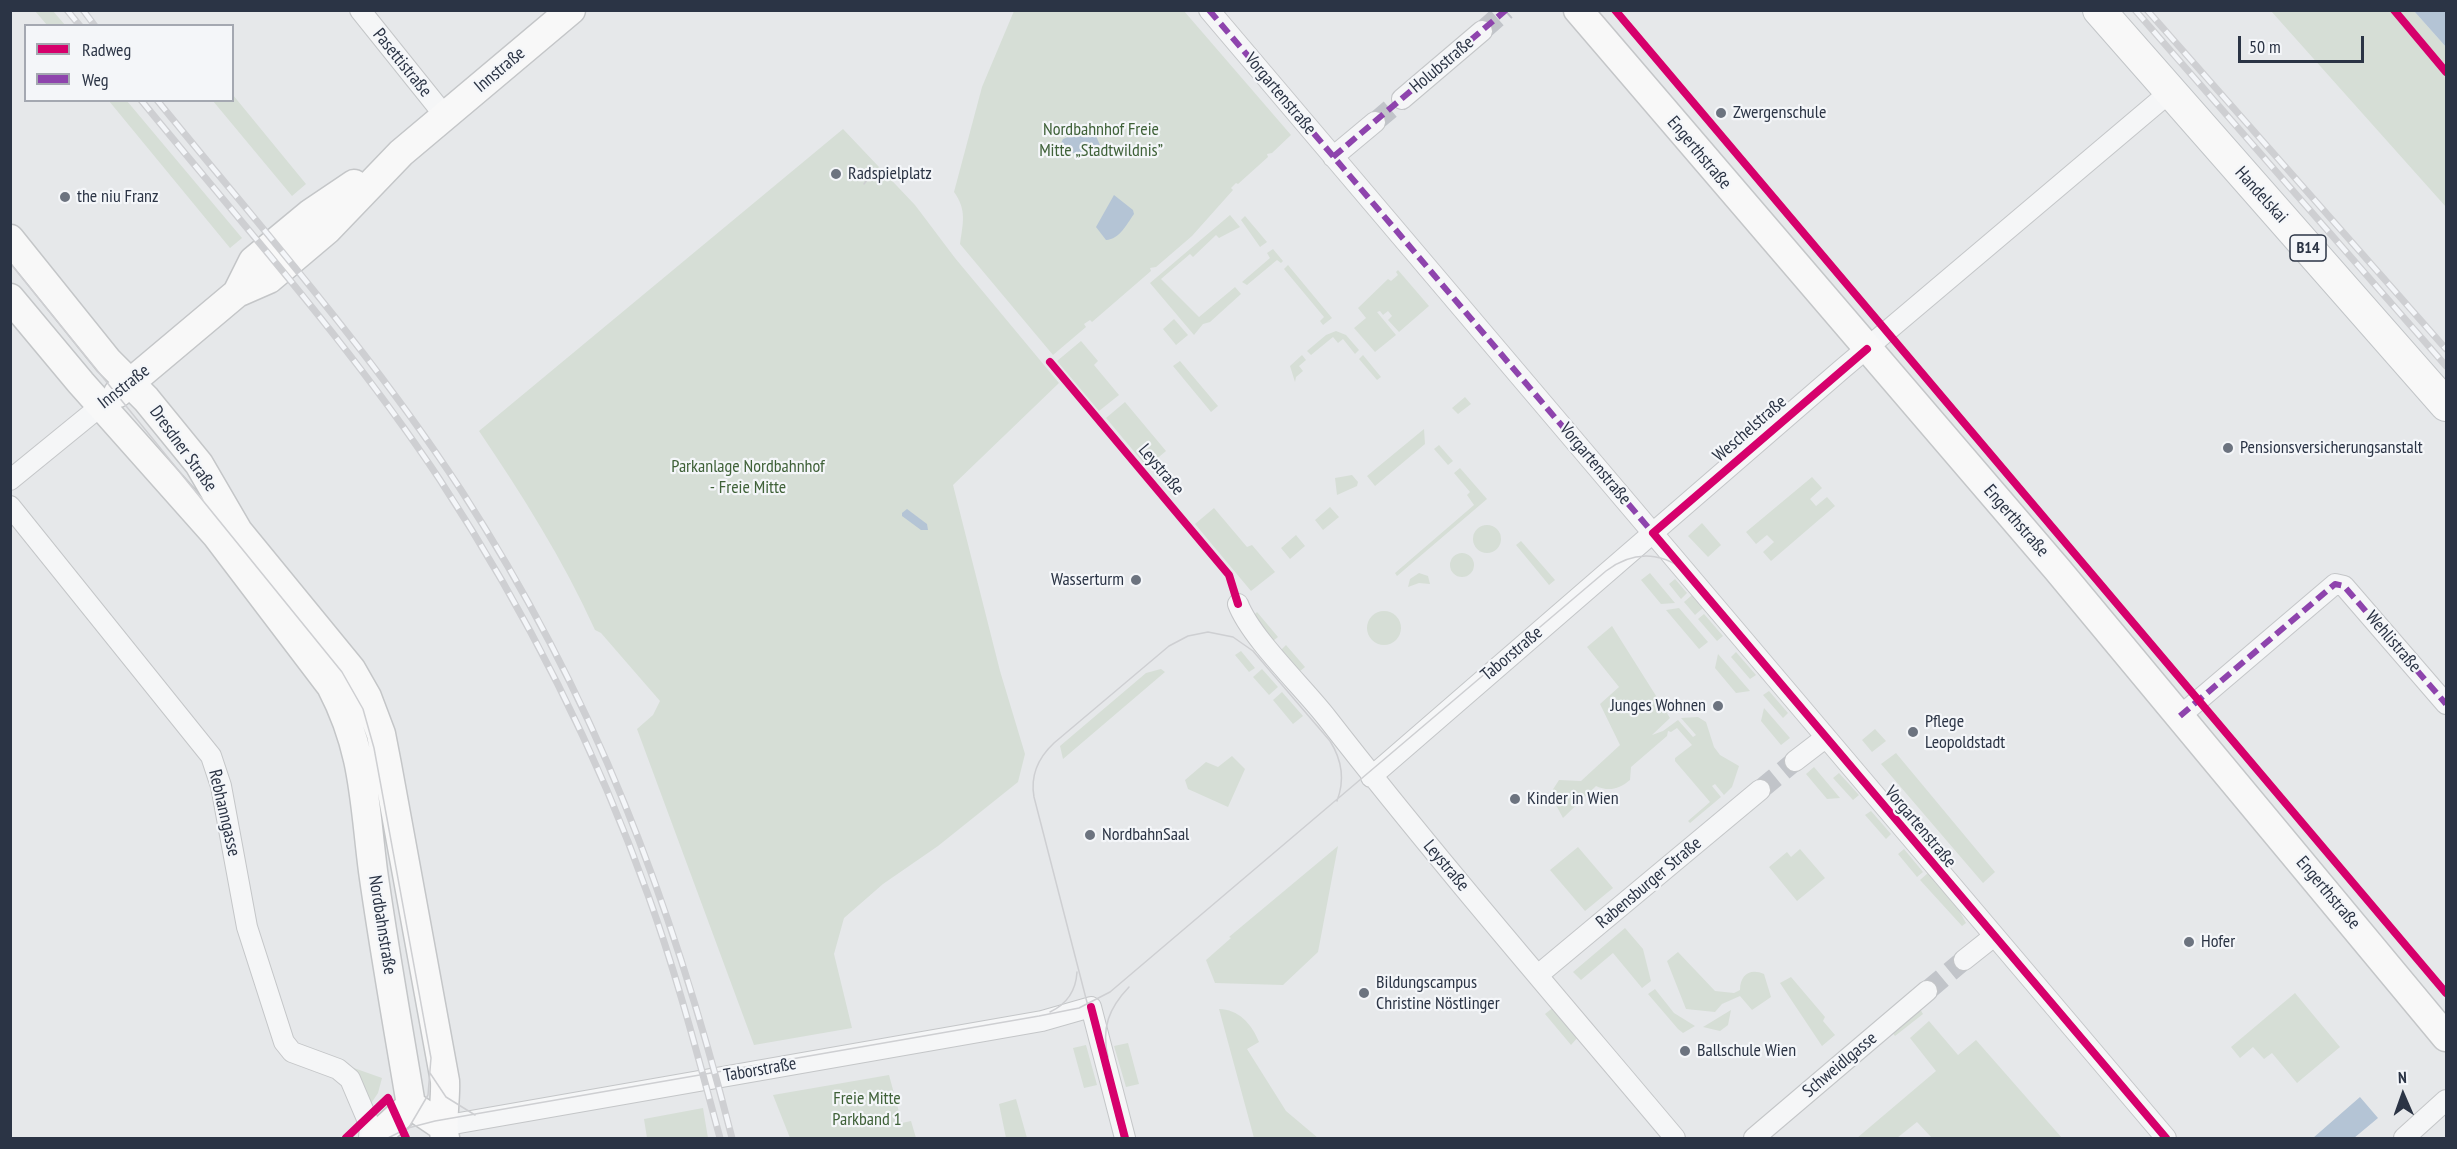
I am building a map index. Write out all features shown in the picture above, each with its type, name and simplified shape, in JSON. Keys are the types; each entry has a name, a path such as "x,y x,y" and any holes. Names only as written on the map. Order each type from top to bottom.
{"main road":[{"name":"Engerthstraße","path":"1578,10 2180,716 2446,1037"},
{"name":"Handelskai","path":"2099,10 2446,405"},
{"name":"Innstraße","path":"102,405 132,383 237,293 269,279 327,230 401,153 562,13"},
{"name":"Dresdner Straße","path":"10,239 108,361 132,383 199,464 238,531 351,669 355,703"},
{"name":"Dresdner Straße","path":"10,298 231,554 315,663 355,703"},
{"name":"Nordbahnstraße","path":"355,703 373,869 411,1105"},
{"name":"Nordbahnstraße","path":"355,703 381,734 408,868 445,1081 446,1097 441,1134"},
{"path":"375,1138 411,1105 441,1134"}],"street":[{"name":"Pasettistraße","path":"360,10 445,116"},
{"name":"Vorgartenstraße","path":"1209,10 1993,937 2166,1138"},
{"name":"Holubstraße","path":"1402,99 1482,31"},
{"name":"Weschelstraße","path":"1653,533 2170,92"},
{"path":"1333,158 1375,122"},
{"name":"Innstraße","path":"10,480 102,405"},
{"name":"Rebhanngasse","path":"10,506 210,756 221,786 247,927 284,1042 292,1052 338,1069 350,1079 370,1126 369,1138"},
{"name":"Taborstraße","path":"1371,777 1653,533"},
{"name":"Wehlistraße","path":"2180,716 2330,586 2338,584 2344,586 2446,704"},
{"name":"Leystraße","path":"1238,604 1252,627 1371,777 1675,1138"},
{"path":"1795,761 1825,738"},
{"name":"Rabensburger Straße","path":"1538,975 1760,790"},
{"path":"1964,960 1993,937"},
{"name":"Schweidlgasse","path":"1754,1138 1927,991"},
{"name":"Taborstraße","path":"441,1134 1042,1021 1091,1007 1125,1138"},
{"path":"2404,1138 2446,1100"}],"green space":[{"path":"35,11 53,11 64,24 46,24"},
{"name":"Nordbahnhof Freie Mitte „Stadtwildnis”","path":"1014,11 1184,11 1291,135 1231,188 1233,190 1192,236 1156,267 1150,268 1151,271 1092,322 1090,320 1084,324 1086,327 1053,355 960,244 962,211 954,192 982,87"},
{"path":"2271,11 2414,11 2446,47 2446,207"},
{"path":"234,96 306,184 292,196 214,102 234,102"},
{"path":"110,102 128,102 242,238 230,248"},
{"name":"Parkanlage Nordbahnhof - Freie Mitte","path":"843,129 915,205 955,258 1059,383 953,485 1000,671 1025,754 1018,782 938,846 883,884 844,918 834,954 852,1028 754,1045 637,729 653,715 660,701 601,633 595,630 541,528 479,431"},
{"path":"1230,215 1240,227 1219,238 1216,235 1193,257 1190,254 1161,279 1199,317 1235,287 1241,294 1210,322 1203,324 1194,335 1150,283"},
{"path":"1245,216 1267,242 1260,247 1241,220"},
{"path":"1273,249 1283,261 1281,263 1277,260 1247,285 1242,282 1270,258 1267,253"},
{"path":"1288,265 1332,318 1323,325 1320,321 1324,317 1284,269"},
{"path":"1398,270 1429,306 1399,332 1388,320 1392,316 1388,311 1383,315 1380,311 1377,312 1396,335 1375,352 1354,328 1366,318 1358,308 1388,279 1391,281 1398,275 1396,272"},
{"path":"1174,319 1188,335 1176,345 1163,329"},
{"path":"1336,331 1346,335 1359,350 1355,354 1343,339 1338,343 1333,337 1311,355 1307,351 1326,335"},
{"path":"1081,341 1098,361 1094,365 1119,395 1099,411 1057,361"},
{"path":"1302,355 1306,360 1299,366 1303,371 1296,377 1295,382 1290,366"},
{"path":"1363,355 1381,377 1377,380 1359,359"},
{"path":"1180,361 1218,406 1211,412 1173,366"},
{"path":"1465,397 1471,404 1458,414 1452,408"},
{"path":"1125,402 1166,451 1147,467 1106,418"},
{"path":"1424,429 1425,444 1375,486 1367,476"},
{"path":"1439,445 1453,461 1448,465 1434,449"},
{"path":"1460,468 1487,499 1397,576 1395,573 1474,505 1467,495 1470,492 1454,473"},
{"path":"1352,475 1358,482 1357,486 1337,495 1335,478"},
{"path":"1812,477 1822,488 1810,499 1816,506 1827,497 1835,506 1771,561 1763,552 1774,542 1767,535 1756,544 1746,532"},
{"path":"1330,507 1339,517 1323,530 1315,520"},
{"path":"1214,508 1247,547 1252,545 1275,572 1251,591 1195,524"},
{"path":"1702,523 1721,545 1708,557 1688,536"},
{"path":"1487,525 1497,529 1501,539 1497,549 1487,553 1477,549 1473,539 1477,529"},
{"path":"1296,535 1305,546 1290,559 1281,548"},
{"path":"1521,541 1555,580 1549,585 1516,545"},
{"path":"1462,553 1470,557 1474,565 1470,573 1462,577 1454,573 1450,565 1454,557"},
{"path":"1419,573 1428,576 1430,584 1419,583 1408,587 1410,579"},
{"path":"1650,573 1675,603 1661,604 1641,580"},
{"path":"1675,579 1687,593 1681,599 1669,584"},
{"path":"1692,595 1704,607 1695,615 1684,602"},
{"path":"1679,608 1708,642 1699,649 1666,610"},
{"path":"1384,611 1396,616 1401,628 1396,640 1384,645 1372,640 1367,628 1372,616"},
{"path":"1257,612 1278,637 1273,641 1252,617"},
{"path":"1704,614 1723,636 1717,641 1698,619"},
{"path":"1612,626 1670,718 1652,735 1663,731 1678,720 1693,737 1696,735 1681,718 1698,717 1706,722 1714,747 1720,755 1739,766 1732,787 1724,795 1715,784 1712,786 1721,797 1690,823 1688,821 1710,802 1675,761 1675,758 1692,745 1677,728 1671,732 1668,731 1667,736 1631,767 1630,780 1614,789 1596,786 1563,818 1550,794 1559,780 1581,781 1620,745 1600,704 1619,687 1587,647"},
{"path":"1286,645 1305,667 1299,672 1281,650"},
{"path":"1241,651 1255,668 1249,672 1235,655"},
{"path":"1736,652 1756,675 1750,679 1731,657"},
{"path":"1718,654 1750,691 1736,693 1715,668"},
{"path":"1161,669 1165,672 1063,759 1060,746 1146,673"},
{"path":"1262,669 1278,687 1269,695 1253,677"},
{"path":"1769,691 1788,713 1783,718 1763,695"},
{"path":"1282,692 1303,716 1293,724 1273,700"},
{"path":"1764,708 1790,738 1781,745 1761,721"},
{"path":"1875,729 1886,741 1872,752 1862,740"},
{"path":"1896,753 1995,872 1983,883 1881,764"},
{"path":"1232,756 1245,769 1228,807 1188,789 1185,780 1206,762 1218,767"},
{"path":"1814,767 1840,798 1827,799 1806,774"},
{"path":"1839,773 1859,795 1853,800 1833,778"},
{"path":"1871,811 1891,834 1886,839 1865,815"},
{"path":"1338,846 1318,952 1283,985 1215,983 1206,960 1231,938 1229,937"},
{"path":"1578,847 1613,888 1585,911 1550,870"},
{"path":"1800,849 1825,878 1797,901 1769,867 1787,852 1791,857"},
{"path":"1904,849 1923,872 1917,877 1898,854"},
{"path":"1929,872 1950,894 1966,923 1962,926 1920,880"},
{"path":"1625,928 1643,949 1651,981 1642,988 1613,953 1581,980 1573,972"},
{"path":"1678,952 1715,991 1734,993 1740,990 1742,980 1747,974 1759,972 1764,974 1771,997 1752,1010 1740,996 1722,1004 1715,1012 1686,1009 1667,961"},
{"path":"1791,977 1825,1017 1823,1021 1835,1035 1822,1046 1780,983"},
{"path":"1655,989 1674,1013 1695,1026 1683,1033 1678,1029 1648,994"},
{"path":"2295,993 2340,1047 2297,1083 2272,1053 2264,1059 2253,1047 2240,1058 2231,1047"},
{"path":"1555,1006 1579,1036 1571,1045 1545,1014"},
{"path":"1919,1007 1923,1014 1895,1036 1891,1031"},
{"path":"1219,1009 1238,1015 1252,1029 1259,1042 1247,1049 1286,1111 1318,1138 1254,1138"},
{"path":"1731,1010 1728,1025 1720,1031 1703,1027"},
{"path":"1929,1021 1958,1055 1976,1040 2062,1138 1932,1138 1917,1122 1897,1138 1857,1138 1936,1071 1910,1038"},
{"path":"1128,1043 1139,1084 1126,1087 1114,1046"},
{"path":"1086,1045 1097,1085 1084,1088 1073,1048"},
{"path":"351,1067 382,1078 378,1093 368,1108"},
{"name":"Freie Mitte Parkband 1","path":"889,1075 902,1123 911,1121 916,1138 790,1138 773,1095"},
{"path":"1016,1099 1027,1138 1006,1138 999,1104"},
{"path":"703,1108 708,1138 647,1138 644,1119"}],"water":[{"path":"2414,11 2446,11 2446,47"},
{"path":"1081,132 1095,134 1100,145 1097,149 1078,154 1068,152 1060,146 1063,139"},
{"path":"1114,195 1133,210 1134,214 1119,234 1106,240 1096,227"},
{"path":"907,509 927,524 928,530 921,530 902,516"},
{"path":"2360,1097 2378,1118 2354,1138 2313,1138"}],"tunnel":[{"path":"1482,31 1506,10"},
{"path":"1375,122 1402,99"},
{"path":"1760,790 1795,761"},
{"path":"1927,991 1964,960"}],"tram line":[{"path":"864,184 870,176"},
{"path":"10,263 342,672 363,709 374,748 431,1058 428,1095 408,1129"},
{"path":"388,1138 408,1128 435,1121 1079,1008 1110,992 1606,571 1618,563 1643,556 1655,557 1677,565 1698,583 2170,1138"},
{"path":"1122,1138 1034,797 1034,774 1040,761 1054,743 1169,646 1188,636 1208,632 1233,637 1253,651 1330,741 1341,770 1341,785 1337,801"},
{"path":"1050,1012 1070,996 1077,972"},
{"path":"1108,1057 1106,1047 1108,1019 1116,1003 1129,987"},
{"path":"430,1073 446,1097 475,1115"}],"railway":[{"path":"67,10 78,24"},
{"path":"83,10 94,24"},
{"path":"2135,10 2446,366"},
{"path":"2147,10 2446,349"},
{"path":"143,102 370,382 440,480 501,579 582,734 628,841 687,1016 720,1138"},
{"path":"159,102 314,291 390,389 461,490 509,568 590,724 624,803 683,966 732,1138"}],"marked path":[{"path":"1209,10 1653,533"},
{"path":"1333,157 1506,10"},
{"path":"2180,716 2335,584 2344,586 2446,704"}],"cycle path":[{"path":"1615,10 2446,993"},
{"path":"2394,10 2446,72"},
{"path":"1867,349 1653,533 2166,1138"},
{"path":"1050,362 1229,575 1238,604"},
{"path":"1091,1007 1125,1138"},
{"path":"346,1138 388,1098 406,1138"}],"place":[{"name":"Zwergenschule","path":"1721,113"},
{"name":"Radspielplatz","path":"836,174"},
{"name":"the niu Franz","path":"65,197"},
{"name":"Pensionsversicherungsanstalt","path":"2228,448"},
{"name":"Wasserturm","path":"1136,580"},
{"name":"Junges Wohnen","path":"1718,706"},
{"name":"Pflege Leopoldstadt","path":"1913,732"},
{"name":"Kinder in Wien","path":"1515,799"},
{"name":"NordbahnSaal","path":"1090,835"},
{"name":"Hofer","path":"2189,942"},
{"name":"Bildungscampus Christine Nöstlinger","path":"1364,993"},
{"name":"Ballschule Wien","path":"1685,1051"}]}
